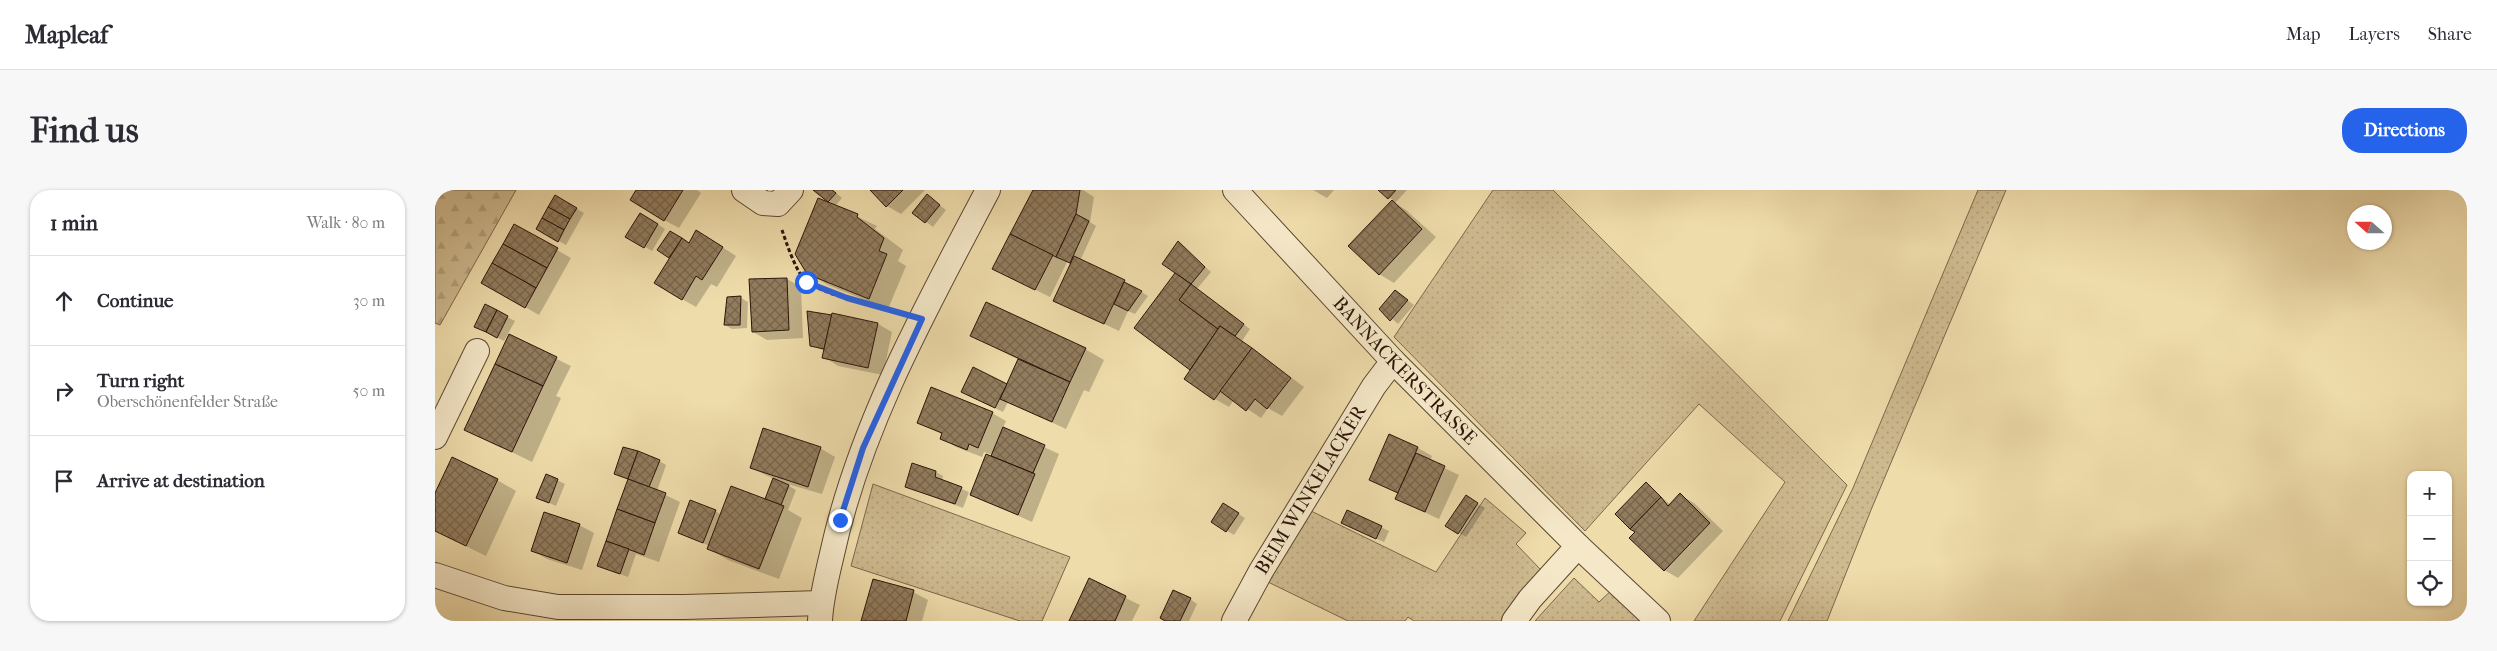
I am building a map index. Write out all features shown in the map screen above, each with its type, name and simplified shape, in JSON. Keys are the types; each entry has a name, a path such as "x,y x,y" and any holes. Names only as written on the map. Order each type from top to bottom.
{"street":[{"path":"435,575 504,598 558,606 684,607 821,612 840,520 863,448 922,319 988,190"},
{"name":"BANNACKERSTRASSE","path":"1235,190 1393,361 1578,546 1659,621"},
{"path":"435,437 477,351"},
{"name":"BEIM WINKELACKER","path":"1234,621 1261,571 1373,386 1393,361"},
{"path":"1514,621 1530,598 1578,546"}],"path":[{"path":"769,197 788,248 806,282 847,298 922,319"}],"green space":[{"path":"435,190 516,190 440,325 435,323"},
{"path":"1493,190 1553,190 1847,485 1780,621 1694,621 1785,482 1699,404 1585,531 1394,337"},
{"path":"1978,190 2006,190 1871,510 1827,621 1788,621 1853,488"},
{"path":"873,484 1070,557 1042,621 1020,621 851,566"},
{"path":"1485,498 1526,533 1516,544 1541,570 1502,621 1414,621 1408,617 1405,621 1348,621 1268,582 1309,510 1436,572"},
{"path":"1574,578 1599,602 1613,589 1646,621 1535,621"}],"building":[{"path":"636,190 683,190 664,221 630,200"},
{"path":"813,190 832,190 836,193 828,202"},
{"path":"870,190 903,190 886,207"},
{"path":"1033,190 1080,190 1076,214 1056,257 1010,234"},
{"path":"1378,190 1396,190 1388,199"},
{"path":"927,194 940,205 925,223 912,213"},
{"path":"555,195 577,208 570,219 548,207"},
{"path":"818,198 858,214 857,217 884,238 879,251 887,254 869,299 807,274 795,254"},
{"path":"1392,200 1422,229 1379,275 1348,246"},
{"path":"548,207 570,219 564,230 542,218"},
{"path":"640,213 658,224 644,248 625,237"},
{"path":"1076,214 1089,221 1070,263 1056,257"},
{"path":"542,218 564,230 558,242 536,229"},
{"path":"514,224 558,248 547,268 503,244"},
{"path":"696,230 723,247 702,280 696,276 682,300 654,283 682,238 689,243"},
{"path":"670,231 682,238 669,258 657,250"},
{"path":"1010,234 1053,255 1035,290 992,269"},
{"path":"1178,241 1205,267 1191,284 1162,264"},
{"path":"503,244 547,268 536,288 492,263"},
{"path":"1074,256 1125,280 1104,324 1053,301"},
{"path":"492,263 536,288 525,308 481,283"},
{"path":"1175,273 1191,284 1179,300 1218,329 1190,370 1134,328"},
{"path":"787,278 789,330 752,332 749,279"},
{"path":"1124,282 1142,291 1128,311 1114,304"},
{"path":"1191,284 1244,324 1235,336 1220,326 1218,329 1179,300"},
{"path":"1395,290 1408,300 1390,321 1379,309"},
{"path":"741,296 740,325 724,325 727,297"},
{"path":"986,302 1086,348 1070,382 970,336"},
{"path":"485,304 497,310 486,332 474,327"},
{"path":"497,310 508,316 497,338 486,332"},
{"path":"807,311 832,315 824,349 810,346"},
{"path":"832,313 878,323 868,368 822,358"},
{"path":"1220,326 1252,348 1214,400 1184,379"},
{"path":"509,334 557,357 543,386 495,364"},
{"path":"1252,348 1291,378 1267,409 1255,399 1246,411 1220,391"},
{"path":"1018,359 1070,382 1052,422 1000,399"},
{"path":"495,364 543,386 512,452 464,430"},
{"path":"973,367 1007,384 995,408 961,392"},
{"path":"931,387 993,412 978,448 969,444 967,450 940,439 942,433 917,423"},
{"path":"1003,427 1045,445 1033,473 991,456"},
{"path":"763,428 821,447 808,487 750,468"},
{"path":"1389,434 1418,447 1398,493 1369,480"},
{"path":"623,447 638,451 628,479 614,474"},
{"path":"638,451 660,460 649,487 628,479"},
{"path":"1416,453 1445,466 1425,512 1395,499"},
{"path":"986,454 1035,474 1018,515 970,495"},
{"path":"452,457 498,479 466,546 435,531 435,493"},
{"path":"912,463 936,471 935,477 962,487 955,504 905,487"},
{"path":"546,474 558,479 549,503 536,498"},
{"path":"773,478 789,485 781,505 765,499"},
{"path":"628,479 666,493 655,523 617,509"},
{"path":"1646,482 1661,497 1630,529 1615,514"},
{"path":"731,486 784,506 759,569 707,549"},
{"path":"1680,493 1710,523 1664,571 1629,538 1635,532 1630,529 1661,497 1668,506"},
{"path":"1466,495 1478,503 1458,534 1445,526"},
{"path":"690,500 716,510 703,543 678,533"},
{"path":"1223,503 1239,513 1226,532 1211,522"},
{"path":"617,509 655,523 644,555 606,541"},
{"path":"1347,510 1382,526 1376,539 1341,523"},
{"path":"544,512 580,524 567,563 531,551"},
{"path":"606,541 629,549 620,574 597,566"},
{"path":"1089,578 1126,596 1115,621 1069,621"},
{"path":"873,579 914,590 906,621 861,621"},
{"path":"1173,590 1191,598 1180,621 1165,621 1160,618"}],"route":[{"path":"806,282 847,298 922,319 863,448 840,520"}]}
